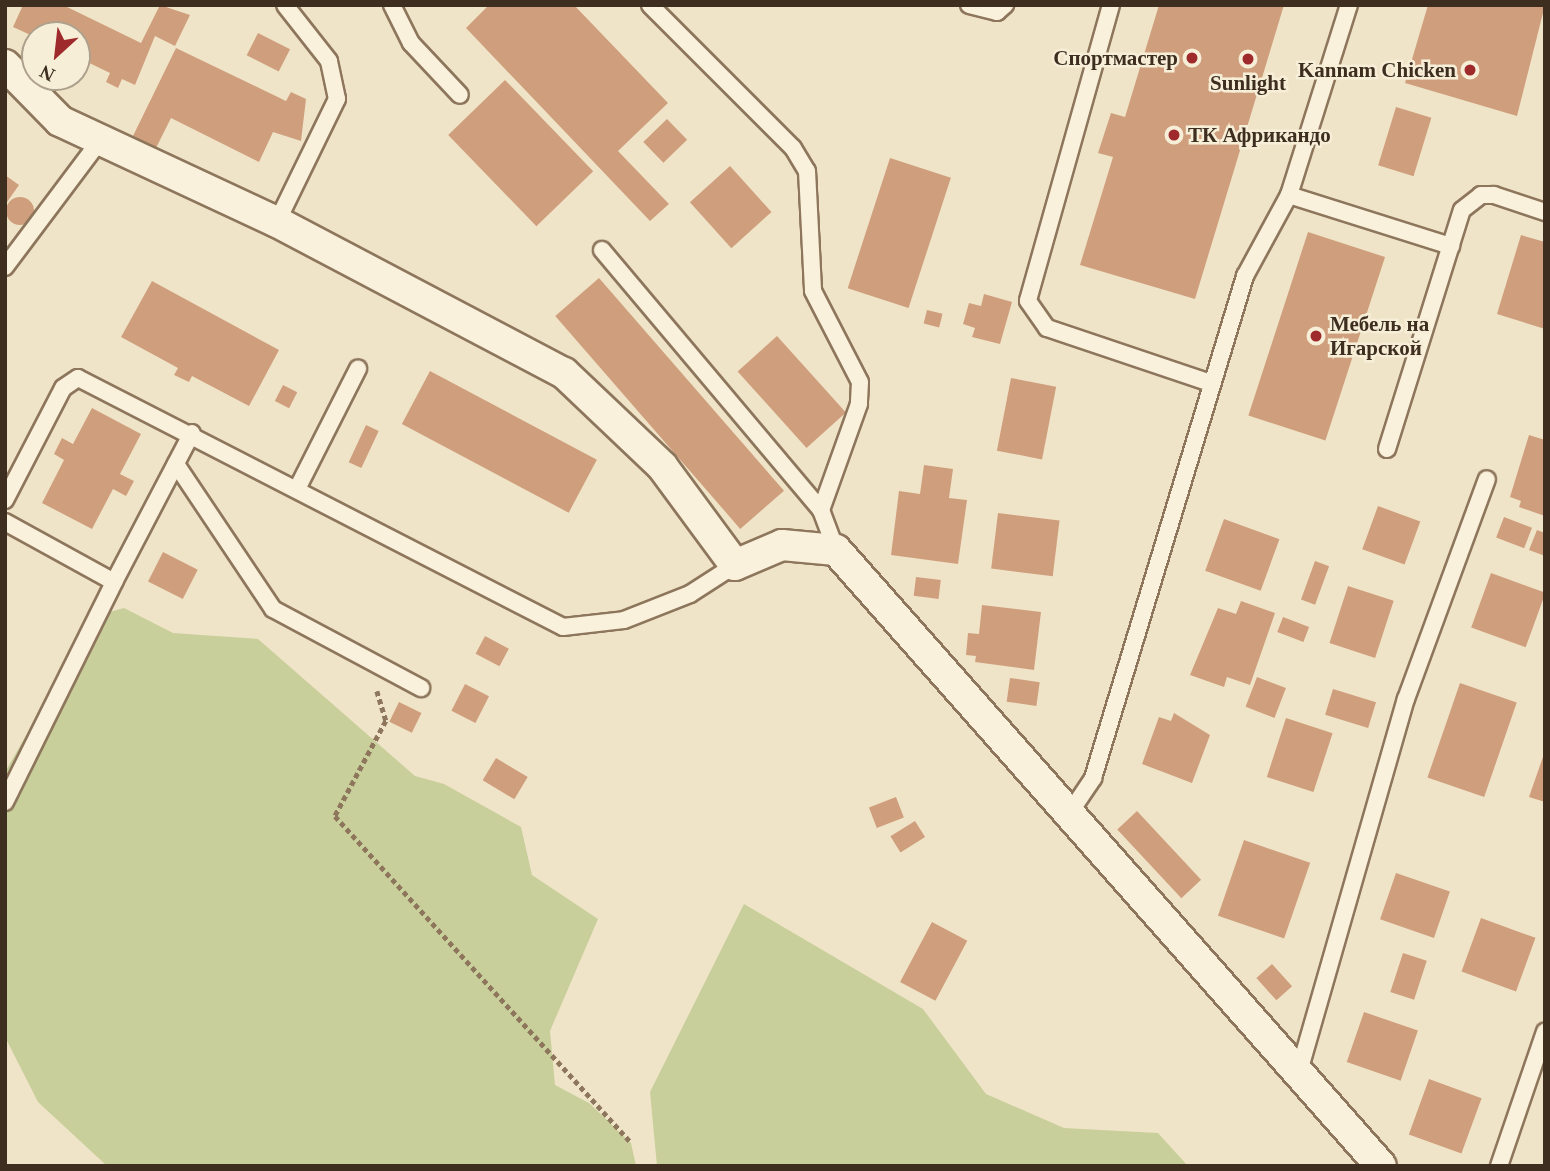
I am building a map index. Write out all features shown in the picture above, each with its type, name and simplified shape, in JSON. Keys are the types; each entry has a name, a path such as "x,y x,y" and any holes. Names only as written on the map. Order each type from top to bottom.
{"street":[{"path":"5,65 60,121 99,142 277,222 526,351 592,394 662,466 735,565 782,545 836,550 1300,1068 1381,1166"}],"lane":[{"path":"277,222 337,99 329,61 285,5"},
{"path":"392,5 411,43 460,95"},
{"path":"650,5 793,148 807,171 813,291 860,382 859,404 821,510"},
{"path":"969,5 997,12 1005,5"},
{"path":"1111,5 1028,284 1028,301 1046,328 1210,383"},
{"path":"1071,811 1093,778 1210,383 1245,276 1289,195 1349,5"},
{"path":"5,267 99,142"},
{"path":"1289,195 1451,246"},
{"path":"1387,449 1462,210 1481,195 1545,212"},
{"path":"602,250 821,510 836,550"},
{"path":"297,489 358,369"},
{"path":"5,500 70,380 86,379 563,627 624,620 690,594 735,565"},
{"path":"5,802 114,582 192,433"},
{"path":"176,464 273,609 421,688"},
{"path":"1300,1068 1406,699 1487,479"},
{"path":"5,522 114,582"},
{"path":"1499,1166 1545,1032"}],"path":[{"path":"365,681 376,688 386,721 335,816 631,1143"}],"green space":[{"path":"124,608 173,633 258,639 415,776 444,784 521,827 532,875 598,919 550,1031 555,1085 589,1103 631,1143 636,1166 107,1166 38,1102 5,1037 5,772 95,616"},
{"path":"744,904 923,1009 986,1094 1064,1128 1158,1133 1188,1166 657,1166 650,1092"}],"building":[{"path":"23,5 63,5 141,43 160,5 190,15 175,46 155,36 135,85 122,79 118,88 106,82 110,73 91,64 91,21 21,21 21,31 13,27"},
{"path":"489,5 574,5 668,103 618,151 669,204 650,221 466,28"},
{"name":"ТК Африкандо","path":"1159,5 1284,5 1195,299 1080,265 1113,157 1098,153 1111,113 1125,117"},
{"path":"1428,5 1545,5 1517,116 1405,83"},
{"path":"258,33 290,49 279,72 247,55"},
{"path":"176,48 286,101 291,92 306,99 301,141 273,132 259,162 171,118 155,150 132,138"},
{"path":"505,80 593,171 536,226 448,135"},
{"path":"1396,107 1431,118 1414,176 1378,165"},
{"path":"667,119 687,140 663,163 643,142"},
{"path":"890,158 951,178 909,308 848,288"},
{"path":"730,166 771,212 731,248 690,202"},
{"path":"5,175 19,185 5,205"},
{"path":"20,197 30,201 34,211 30,221 20,225 10,221 6,211 10,201"},
{"name":"Мебель на Игарской","path":"1308,232 1385,257 1325,441 1248,416"},
{"path":"1521,235 1545,242 1545,329 1497,314"},
{"path":"599,278 784,491 740,529 555,316"},
{"path":"152,281 279,350 249,406 192,376 189,382 174,375 178,368 121,337"},
{"path":"984,294 1012,302 1000,344 972,337 975,328 963,324 969,303 981,306"},
{"path":"927,310 943,314 939,327 924,324"},
{"path":"777,336 846,413 807,448 738,371"},
{"path":"430,371 597,460 569,513 402,424"},
{"path":"1011,378 1056,387 1042,459 997,451"},
{"path":"283,385 297,392 289,408 275,401"},
{"path":"92,408 141,434 120,474 134,481 126,496 113,489 92,529 42,503 64,460 54,454 62,438 73,444"},
{"path":"366,425 379,431 361,468 349,462"},
{"path":"1529,435 1545,440 1545,516 1519,507 1521,501 1510,497"},
{"path":"924,465 953,469 949,498 967,500 958,564 891,555 899,491 920,494"},
{"path":"1378,506 1420,521 1405,565 1362,549"},
{"path":"998,513 1060,521 1053,576 991,569"},
{"path":"1504,517 1532,528 1524,548 1496,538"},
{"path":"1224,519 1279,539 1261,591 1205,571"},
{"path":"1537,530 1545,533 1545,556 1529,550"},
{"path":"163,552 198,570 183,599 148,581"},
{"path":"1315,561 1329,566 1315,605 1301,600"},
{"path":"1491,573 1545,593 1526,647 1471,628"},
{"path":"916,577 941,580 938,599 914,596"},
{"path":"1348,586 1394,601 1375,658 1329,643"},
{"path":"1241,601 1275,613 1250,685 1227,677 1224,687 1190,675 1218,608 1236,614"},
{"path":"982,605 1041,612 1034,670 975,662 976,656 966,655 968,633 979,634"},
{"path":"1283,617 1309,627 1303,642 1277,632"},
{"path":"485,636 509,649 499,666 476,654"},
{"path":"1257,677 1286,688 1274,718 1246,707"},
{"path":"1010,678 1040,682 1036,706 1007,702"},
{"path":"1460,683 1517,703 1484,797 1427,778"},
{"path":"465,684 489,696 475,723 451,711"},
{"path":"1333,689 1376,702 1368,728 1325,715"},
{"path":"399,702 421,713 412,733 389,722"},
{"path":"1174,713 1210,735 1192,783 1142,764 1159,717 1171,721"},
{"path":"1286,718 1333,733 1313,792 1267,777"},
{"path":"1545,754 1545,802 1529,797"},
{"path":"496,758 528,777 514,799 483,780"},
{"path":"896,797 904,818 877,828 869,807"},
{"path":"1137,811 1201,880 1181,898 1117,829"},
{"path":"915,821 925,837 900,852 890,836"},
{"path":"1244,840 1310,863 1284,938 1218,916"},
{"path":"1396,873 1450,892 1434,938 1380,919"},
{"path":"1481,918 1536,938 1516,991 1462,972"},
{"path":"932,922 967,941 935,1001 900,982"},
{"path":"1403,953 1427,961 1414,1000 1390,992"},
{"path":"1272,964 1292,986 1276,1000 1256,978"},
{"path":"1364,1012 1418,1031 1401,1081 1347,1062"},
{"path":"1429,1079 1482,1098 1461,1154 1409,1134"}],"place":[{"name":"Спортмастер","path":"1192,58"},
{"name":"Sunlight","path":"1248,59"},
{"name":"Kannam Chicken","path":"1470,70"},
{"name":"ТК Африкандо","path":"1174,135"},
{"name":"Мебель на Игарской","path":"1316,336"}]}
